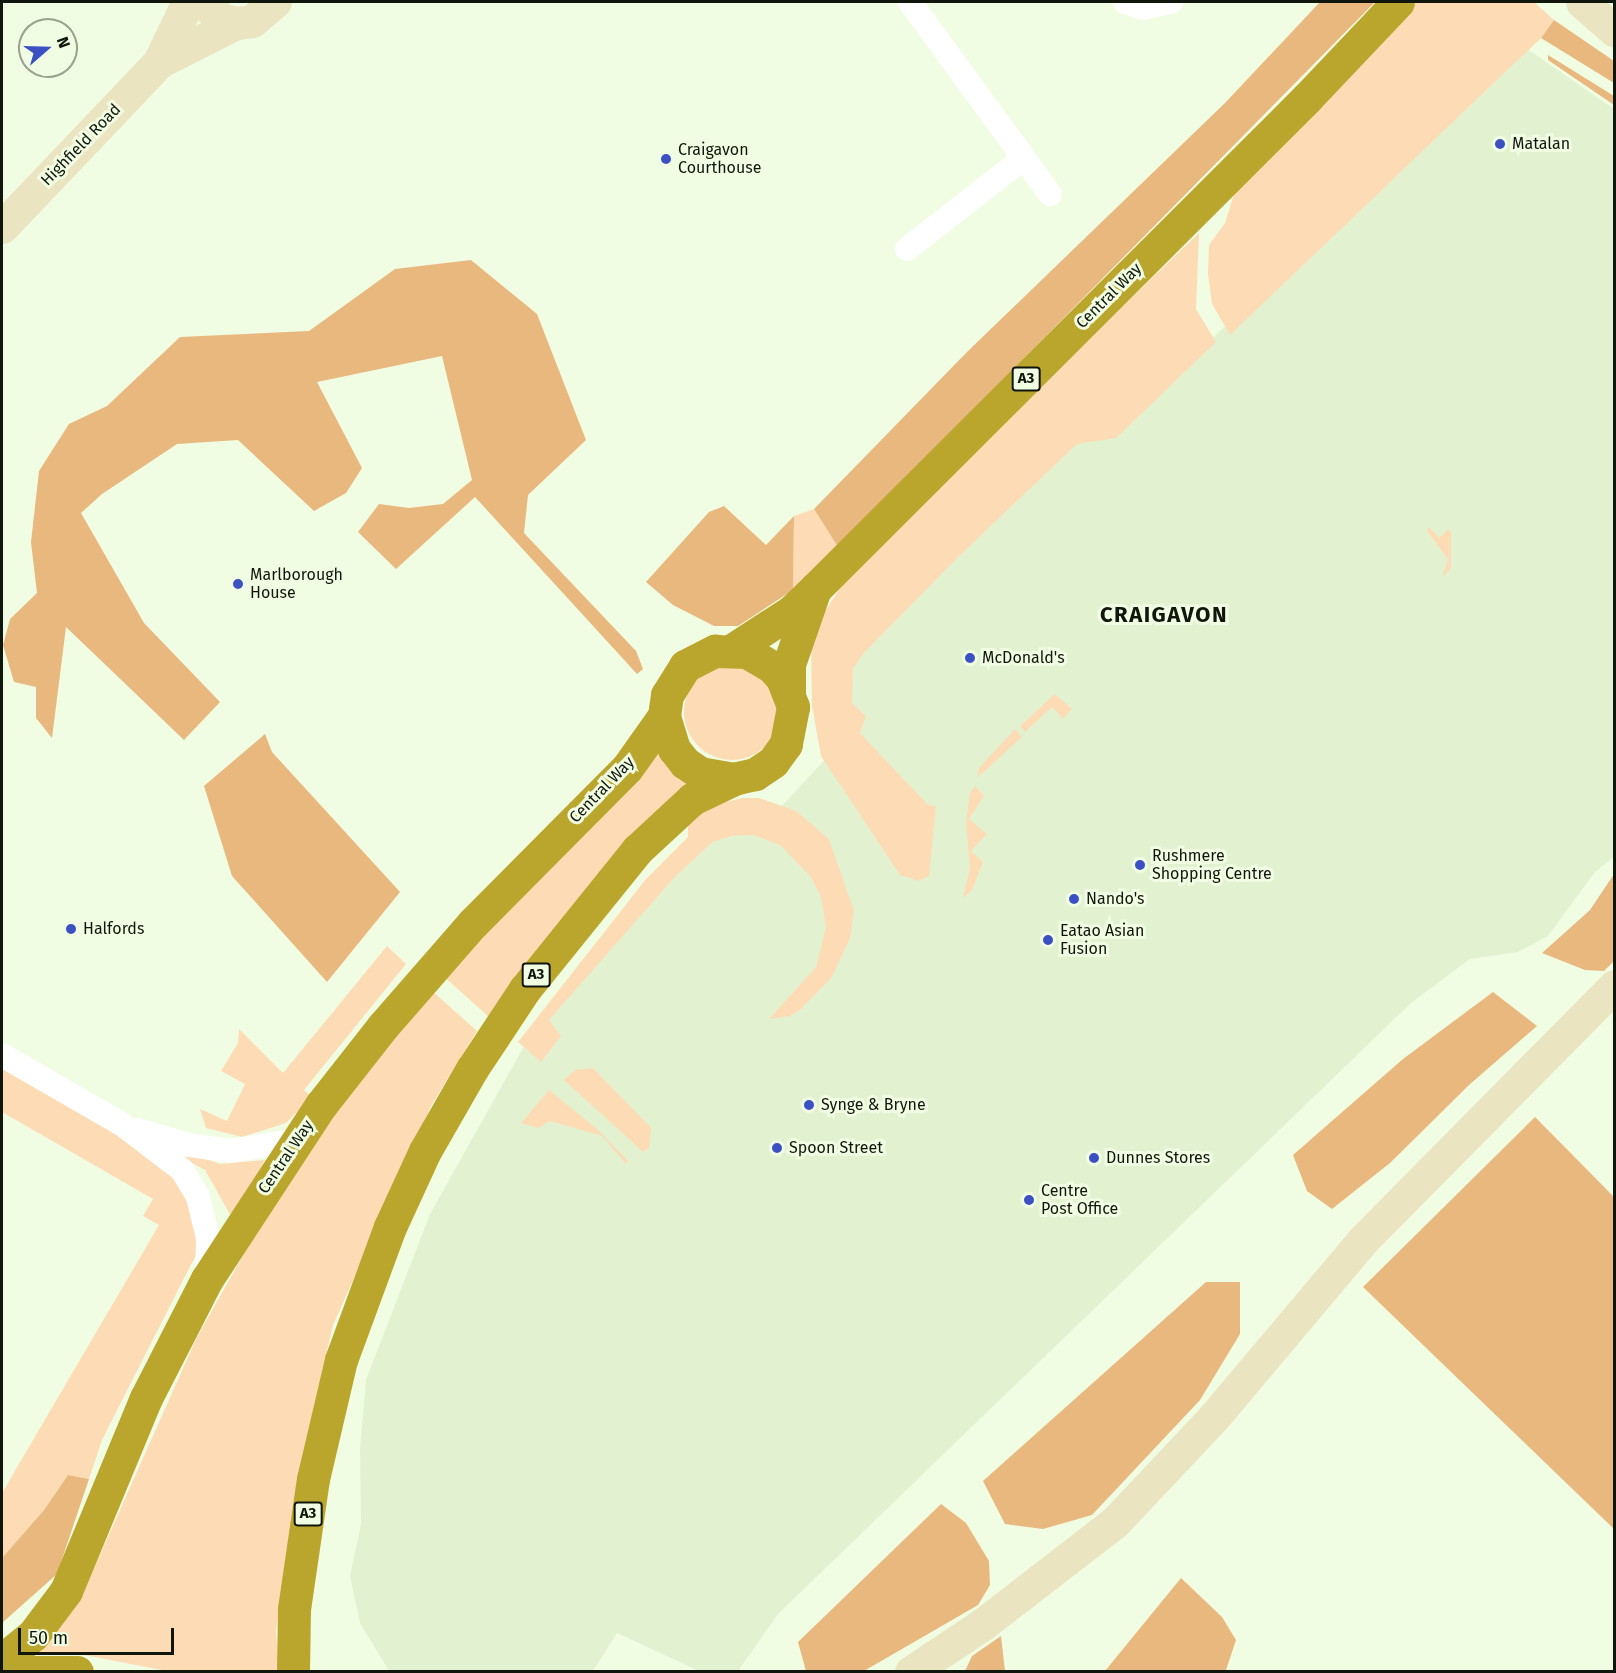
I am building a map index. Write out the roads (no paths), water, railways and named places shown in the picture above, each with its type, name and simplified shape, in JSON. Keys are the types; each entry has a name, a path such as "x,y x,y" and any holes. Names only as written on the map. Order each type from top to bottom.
{"highway":[{"name":"Central Way","path":"732,650 792,611 816,588 1307,98 1398,2"},
{"name":"Central Way","path":"789,691 789,664 816,588"},
{"name":"A3","path":"292,1671 294,1609 314,1479 341,1360 390,1227 425,1151 472,1069 525,989 637,850 692,799 764,768 786,744 793,723 789,691 782,678 760,658 732,650 699,657 685,666 667,695 664,716 670,741 685,763 708,776 734,779"},
{"name":"Central Way","path":"2,1659 33,1635 66,1591 146,1398 207,1279 297,1140 422,979 557,836 627,768 664,716"},
{"path":"9,1671 77,1671"}],"street":[{"name":"Highfield Road","path":"2,227 159,62 188,2"},
{"path":"202,2 220,19 236,23"},
{"name":"Highfield Road","path":"159,62 236,23 252,21 275,2"},
{"path":"910,2 1050,194"},
{"path":"1125,2 1142,8 1171,2"},
{"path":"1582,2 1614,30"},
{"path":"907,249 1024,158"},
{"path":"911,1671 983,1624 1114,1522 1214,1417 1364,1240 1614,987"},
{"path":"2,1055 123,1125 182,1170 198,1197 208,1238 207,1279"},
{"path":"123,1125 189,1145 230,1151 297,1140"}],"place":[{"name":"Matalan","path":"1500,144"},
{"name":"Craigavon Courthouse","path":"666,159"},
{"name":"Marlborough House","path":"238,584"},
{"name":"McDonald's","path":"970,658"},
{"name":"Rushmere Shopping Centre","path":"1140,865"},
{"name":"Nando's","path":"1074,899"},
{"name":"Halfords","path":"71,929"},
{"name":"Eatao Asian Fusion","path":"1048,940"},
{"name":"Synge & Bryne","path":"809,1105"},
{"name":"Spoon Street","path":"777,1148"},
{"name":"Dunnes Stores","path":"1094,1158"},
{"name":"Centre Post Office","path":"1029,1200"}],"district":[{"name":"CRAIGAVON","path":"1164,615"}]}
